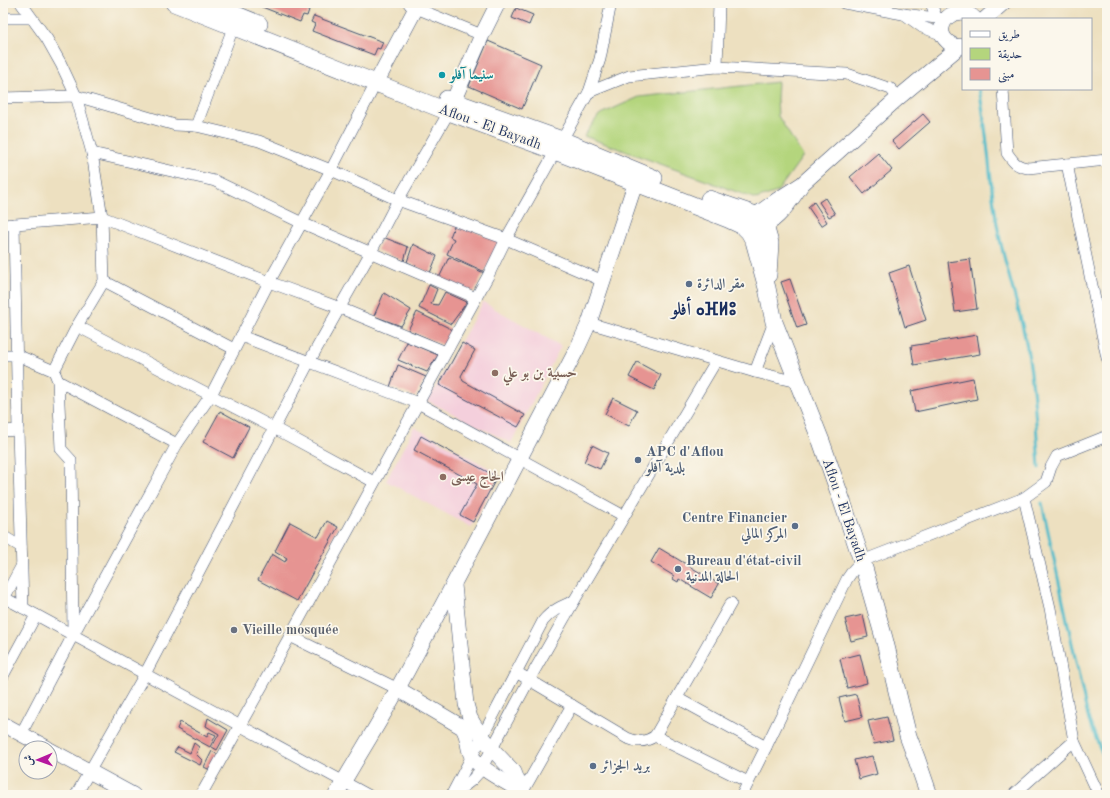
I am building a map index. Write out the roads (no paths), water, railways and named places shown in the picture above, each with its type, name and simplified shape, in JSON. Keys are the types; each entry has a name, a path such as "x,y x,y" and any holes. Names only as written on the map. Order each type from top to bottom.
{"main road":[{"name":"Aflou - El Bayadh","path":"174,3 236,21 451,107 559,146 637,178 735,222 743,226 749,232 754,241 767,288 774,322 842,501 862,561 884,638 908,736 929,795"},
{"name":"Aflou - El Bayadh","path":"207,3 236,21"},
{"name":"Aflou - El Bayadh","path":"637,178 729,206 761,220 770,243 767,288"},
{"name":"Aflou - El Bayadh","path":"908,736 908,757 916,795"}],"street":[{"path":"21,3 47,39 76,96 92,153 102,217 104,281 77,326 56,376 61,449 71,460 73,635"},
{"path":"76,795 145,674 309,362 451,107 482,35 498,3"},
{"path":"201,795 241,726 476,298 506,239 589,92 600,59 611,3"},
{"path":"717,67 719,3"},
{"path":"844,3 893,7 922,27 943,36 950,44 961,47"},
{"path":"926,73 943,36 941,18 931,3"},
{"path":"986,18 1003,3"},
{"path":"22,734 73,635 177,444 211,395 269,282 331,170 379,78 413,6 482,35"},
{"path":"903,14 941,18 956,11 968,11"},
{"path":"3,18 31,18"},
{"path":"196,126 236,21"},
{"path":"749,232 761,220 782,212 802,184 926,73 961,47"},
{"path":"589,92 630,76 717,67 847,74 890,89 898,98"},
{"path":"1002,90 1007,153 1013,162 1019,167 1028,168 1107,160"},
{"path":"3,98 76,96 174,124 196,126 259,141 331,170 398,200 506,239 603,281"},
{"path":"92,153 216,181 302,223 476,298"},
{"path":"1067,164 1107,358"},
{"path":"340,788 398,689 577,349 589,322 637,178"},
{"path":"23,608 17,355 9,225 102,217 340,308 446,352"},
{"path":"104,281 234,349"},
{"path":"589,322 716,361 797,382"},
{"path":"755,372 774,322"},
{"path":"77,326 274,428 374,482"},
{"path":"241,336 418,403 519,460 624,516"},
{"path":"3,355 17,355 177,444"},
{"path":"452,795 475,778 482,767 574,601 716,361"},
{"path":"3,431 18,430"},
{"path":"742,795 847,579 862,561 1024,498 1046,482 1051,466 1057,456 1107,436"},
{"path":"1024,498 1050,608 1074,741 1099,795"},
{"path":"3,536 21,547"},
{"path":"22,566 3,598 241,726 340,788 368,795"},
{"path":"454,585 466,704 470,718 492,749 514,772 524,794"},
{"path":"452,795 482,735 546,617 558,608 574,601"},
{"path":"516,672 633,741 644,742 655,736 731,603"},
{"path":"3,676 36,615"},
{"path":"435,617 448,619 458,623"},
{"path":"290,636 398,689 462,727 468,736 472,756 482,767 524,794"},
{"path":"677,698 766,747"},
{"path":"524,794 572,705"},
{"path":"3,724 33,740"},
{"path":"655,736 748,782"},
{"path":"1013,795 1074,741"},
{"path":"58,754 133,795"}],"waterway":[{"path":"979,90 997,224 1024,333 1030,366 1039,468"},
{"path":"1042,503 1089,721 1107,765"}],"place":[{"name":"سنيما آفلو","path":"442,75"},
{"name":"مقر الدائرة","path":"689,284"},
{"name":"حسبية بن بو علي","path":"495,373"},
{"name":"APC d'Aflou بلدية آفلو","path":"638,460"},
{"name":"الحاج عيسى","path":"443,477"},
{"name":"Centre Financier المركز المالي","path":"795,526"},
{"name":"Bureau d'état-civil الحالة المدنية","path":"678,569"},
{"name":"Vieille mosquée","path":"234,630"},
{"name":"بريد الجزائر","path":"593,766"}],"district":[{"name":"أفلو ⴰⴼⵍⵓ","path":"704,310"}]}
